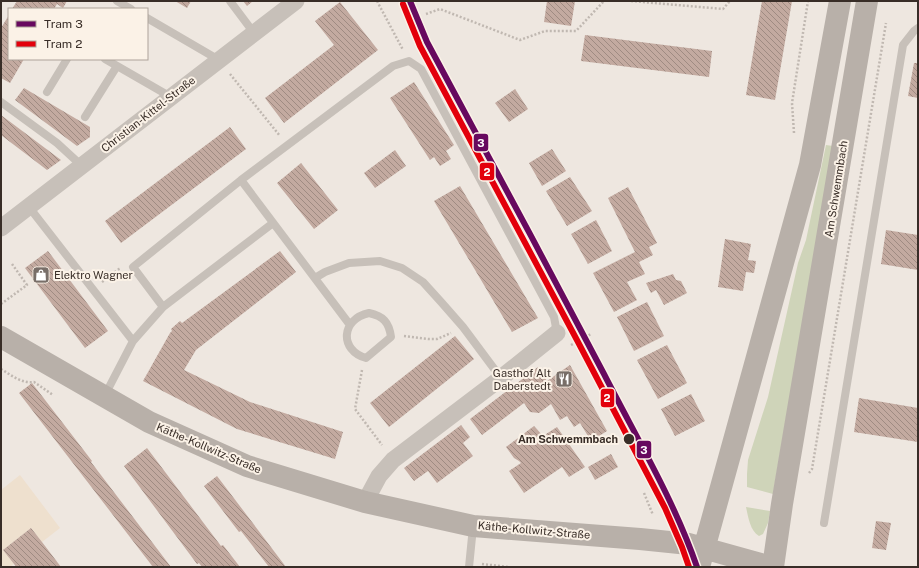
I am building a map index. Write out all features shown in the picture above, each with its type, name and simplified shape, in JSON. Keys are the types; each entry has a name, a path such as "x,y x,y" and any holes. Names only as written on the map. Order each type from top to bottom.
{"main road":[{"path":"702,557 810,165 840,1"},
{"name":"Am Schwemmbach","path":"772,567 867,1"},
{"name":"Käthe-Kollwitz-Straße","path":"1,336 149,422 247,466 365,502 473,526 689,544 702,557 772,567"}],"street":[{"name":"Christian-Kittel-Straße","path":"1,228 296,1"},
{"path":"365,502 379,476 393,460 501,378 557,333"}],"lane":[{"path":"117,1 129,8"},
{"path":"230,1 254,33"},
{"path":"148,19 219,60"},
{"path":"824,523 903,45 918,28"},
{"path":"47,92 65,60"},
{"path":"107,60 171,97"},
{"path":"163,307 133,267 287,145 393,66 409,61 421,69 554,317 557,333"},
{"path":"85,118 117,66"},
{"path":"1,102 57,143 82,166"},
{"path":"241,180 350,325"},
{"path":"29,206 132,341"},
{"path":"104,397 132,341 163,307 274,223"},
{"path":"315,278 324,272 349,263 380,261 402,268 422,282 442,303 501,378"},
{"path":"369,313 376,315 383,318 388,323 391,337 366,358 354,352 349,346 347,332 350,325 361,315 369,313"},
{"path":"470,565 473,526"}],"path":[{"path":"377,1 409,61"},
{"path":"426,14 440,9 520,40 545,31 576,32 604,1"},
{"path":"631,1 723,9 730,1"},
{"path":"812,469 887,17"},
{"path":"219,60 287,145"},
{"path":"1,304 27,285 12,264"},
{"path":"103,281 119,269"},
{"path":"391,337 403,336 428,340 437,339 462,327"},
{"path":"366,358 363,366 355,409 393,460"},
{"path":"1,369 28,383 34,382 53,395"},
{"path":"644,493 653,515"},
{"path":"470,565 509,567"}],"green space":[{"path":"826,145 833,146 773,494 747,487 748,460 768,397 798,263 806,240"},
{"path":"746,507 770,511 768,523 763,534 759,536 753,531"}],"shaded area":[{"path":"20,475 60,528 42,542 31,528 3,550 14,564 10,567 1,567 1,490"}],"building":[{"path":"17,1 67,1 63,8 57,4 55,8 13,8"},
{"path":"175,1 191,1 187,8"},
{"path":"243,1 253,1 247,6"},
{"path":"547,1 575,1 571,26 544,22"},
{"path":"762,1 792,1 775,100 746,95"},
{"path":"340,2 378,50 284,123 265,98 334,45 315,21"},
{"path":"8,17 8,60 23,60 10,83 1,78 1,28"},
{"path":"585,35 712,51 709,77 581,61"},
{"path":"914,63 918,63 918,98 908,96"},
{"path":"414,82 454,145 446,151 451,159 440,166 434,157 430,160 390,98"},
{"path":"24,88 90,127 90,137 77,146 15,100"},
{"path":"515,89 528,109 509,122 495,103"},
{"path":"1,115 61,160 47,170 1,135"},
{"path":"230,127 246,149 121,243 105,221"},
{"path":"552,149 566,171 542,186 529,163"},
{"path":"395,150 406,166 375,188 364,173"},
{"path":"301,163 338,210 314,229 277,183"},
{"path":"570,177 592,211 567,226 546,191"},
{"path":"460,186 538,318 512,332 434,201"},
{"path":"628,187 657,243 649,247 653,255 639,262 645,274 627,282 637,300 614,312 593,273 635,252 608,198"},
{"path":"596,220 612,251 588,264 571,234"},
{"path":"886,230 918,235 918,270 881,264"},
{"path":"725,239 751,244 748,260 756,261 754,273 746,272 743,291 718,287"},
{"path":"48,251 108,331 85,348 25,268"},
{"path":"280,251 296,272 196,350 184,370 250,402 343,432 335,459 237,429 143,381 172,331 171,329 180,321 182,323"},
{"path":"673,274 676,280 681,281 687,293 664,305 656,290 651,293 646,283"},
{"path":"647,302 664,336 634,351 617,317"},
{"path":"455,336 474,359 389,427 370,403"},
{"path":"667,345 687,383 658,399 637,360"},
{"path":"570,365 607,431 591,441 580,423 574,427 567,416 560,420 551,404 539,413 530,412 524,403 482,435 470,419 538,367 547,381"},
{"path":"32,383 171,567 153,567 19,393"},
{"path":"691,394 705,421 675,436 661,409"},
{"path":"859,398 918,408 918,442 854,432"},
{"path":"461,425 470,437 463,443 473,456 437,483 428,471 414,481 404,468"},
{"path":"534,426 543,436 557,427 585,467 569,477 562,467 524,493 509,471 521,463 514,458 506,447"},
{"path":"147,448 221,546 223,545 240,567 202,567 199,563 197,564 124,466"},
{"path":"611,454 618,467 595,480 588,467"},
{"path":"217,476 286,567 269,567 241,531 239,532 204,486"},
{"path":"876,521 891,523 886,550 872,548"},
{"path":"31,528 61,567 16,567 3,550"}],"tram line":[{"name":"3","path":"410,1 427,42 654,469 688,542 697,567"},
{"name":"2","path":"403,4 420,46 665,508 689,567"},
{"path":"438,81 577,341"}],"place":[{"name":"Elektro Wagner","path":"41,275"},
{"name":"Gasthof Alt Daberstedt","path":"564,379"},
{"name":"Am Schwemmbach","path":"629,439"}]}
